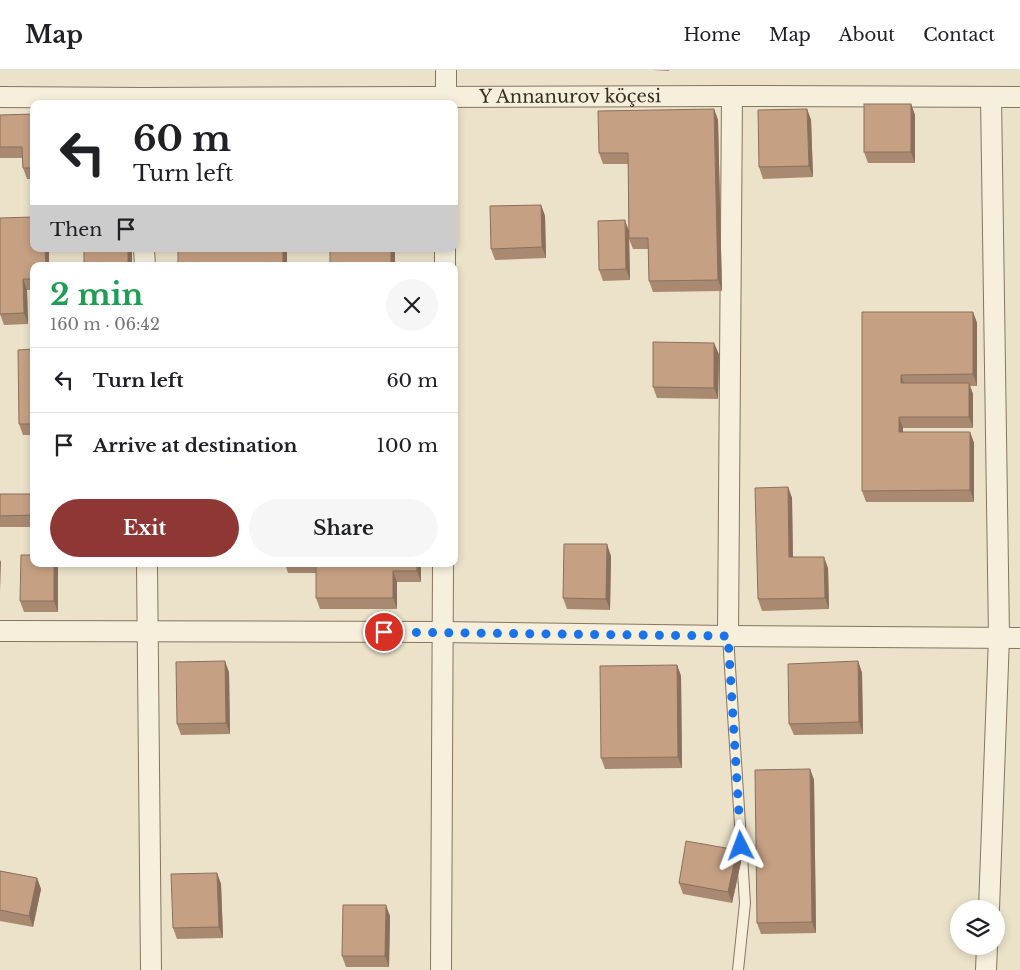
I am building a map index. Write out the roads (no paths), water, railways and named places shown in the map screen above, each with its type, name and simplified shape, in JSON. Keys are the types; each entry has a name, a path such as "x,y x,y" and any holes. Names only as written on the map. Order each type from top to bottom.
{"street":[{"path":"446,70 446,100"},
{"path":"728,636 732,96"},
{"name":"Y Annanurov köçesi","path":"446,100 732,96 1020,97"},
{"name":"Y Annanurov köçesi","path":"0,97 107,100"},
{"path":"988,900 999,638 991,97"},
{"path":"147,567 151,970"},
{"path":"441,970 443,567"},
{"path":"0,631 443,632 1020,638"},
{"path":"986,970 987,955"}],"lane":[{"path":"728,636 745,902 738,970"}]}
